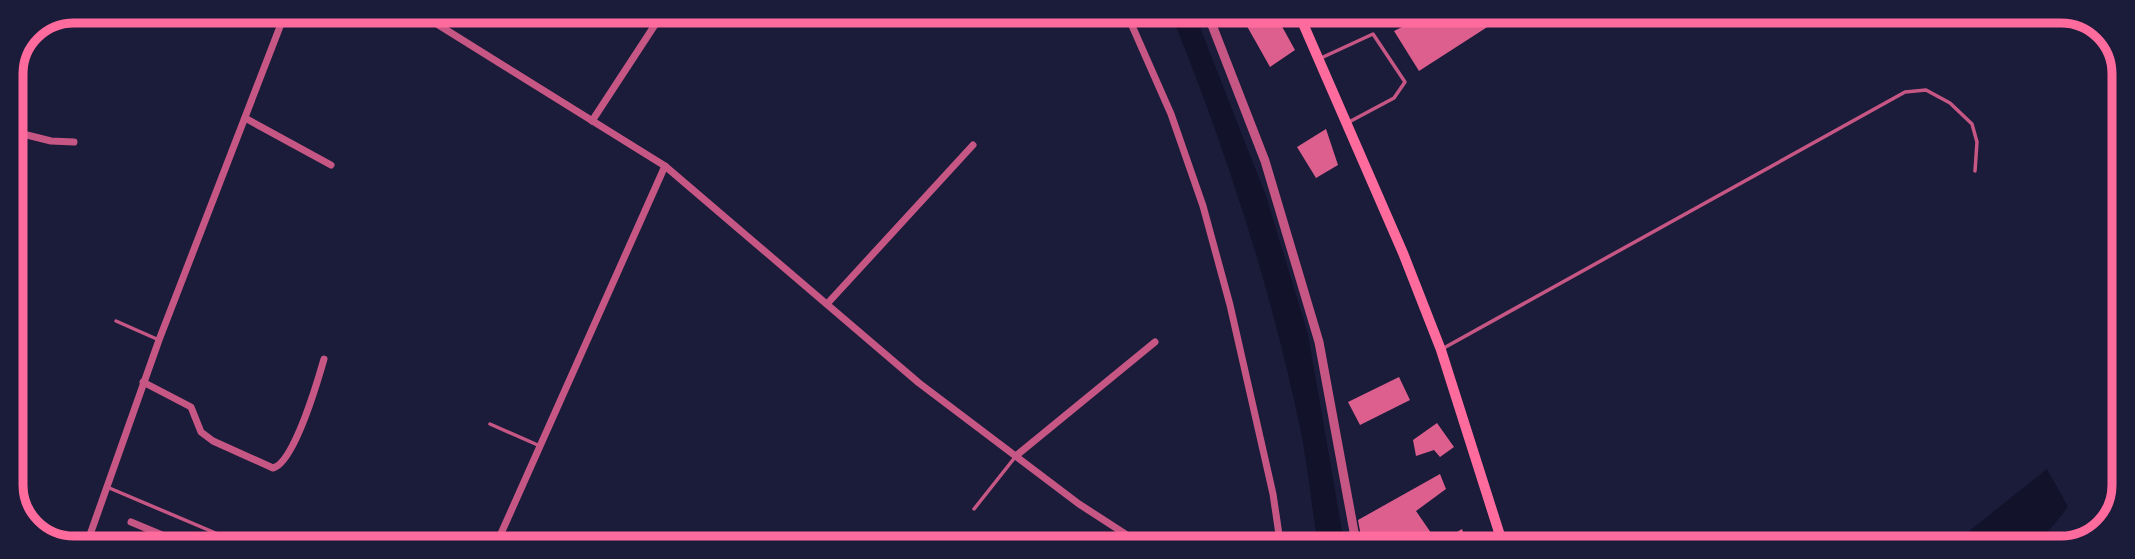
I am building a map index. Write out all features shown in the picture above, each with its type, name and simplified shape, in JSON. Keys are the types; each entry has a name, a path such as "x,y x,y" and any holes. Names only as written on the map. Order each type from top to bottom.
{"highway":[{"path":"1303,23 1349,122 1441,350 1500,536"}],"street":[{"path":"89,536 143,382 281,23"},
{"path":"435,23 665,166 919,383 1079,504 1128,536"},
{"path":"592,121 658,23"},
{"path":"1131,23 1171,114 1203,206 1273,494 1279,536"},
{"path":"1212,23 1265,161 1319,342 1355,536"},
{"path":"245,118 331,165"},
{"path":"23,134 51,141 74,142"},
{"path":"828,304 973,145"},
{"path":"500,536 665,166"},
{"path":"1017,455 1155,342"},
{"path":"143,382 191,407 201,432 213,441 273,467 285,459 309,406 324,359"},
{"path":"131,522 165,536"}],"lane":[{"path":"1319,59 1373,34 1405,82 1394,98 1349,122"},
{"path":"1441,350 1905,92 1926,90 1950,103 1972,124 1977,142 1975,171"},
{"path":"116,321 159,340"},
{"path":"490,424 540,446"},
{"path":"974,509 1017,455"},
{"path":"105,486 223,536"}],"shaded area":[{"path":"1174,23 1198,23 1266,196 1308,334 1343,536 1316,536 1300,427 1275,321 1244,216"},
{"path":"2047,469 2068,507 2045,536 1963,536"}],"building":[{"path":"1245,23 1280,23 1295,50 1270,67"},
{"path":"1410,23 1492,24 1419,71 1394,31"},
{"path":"1326,129 1338,165 1316,178 1297,147"},
{"path":"1399,377 1410,400 1360,425 1348,402"},
{"path":"1437,423 1454,447 1440,457 1434,450 1416,456 1413,440"},
{"path":"1440,474 1446,489 1416,511 1433,536 1361,536 1358,520"},
{"path":"1462,529 1465,536 1450,536"}]}
